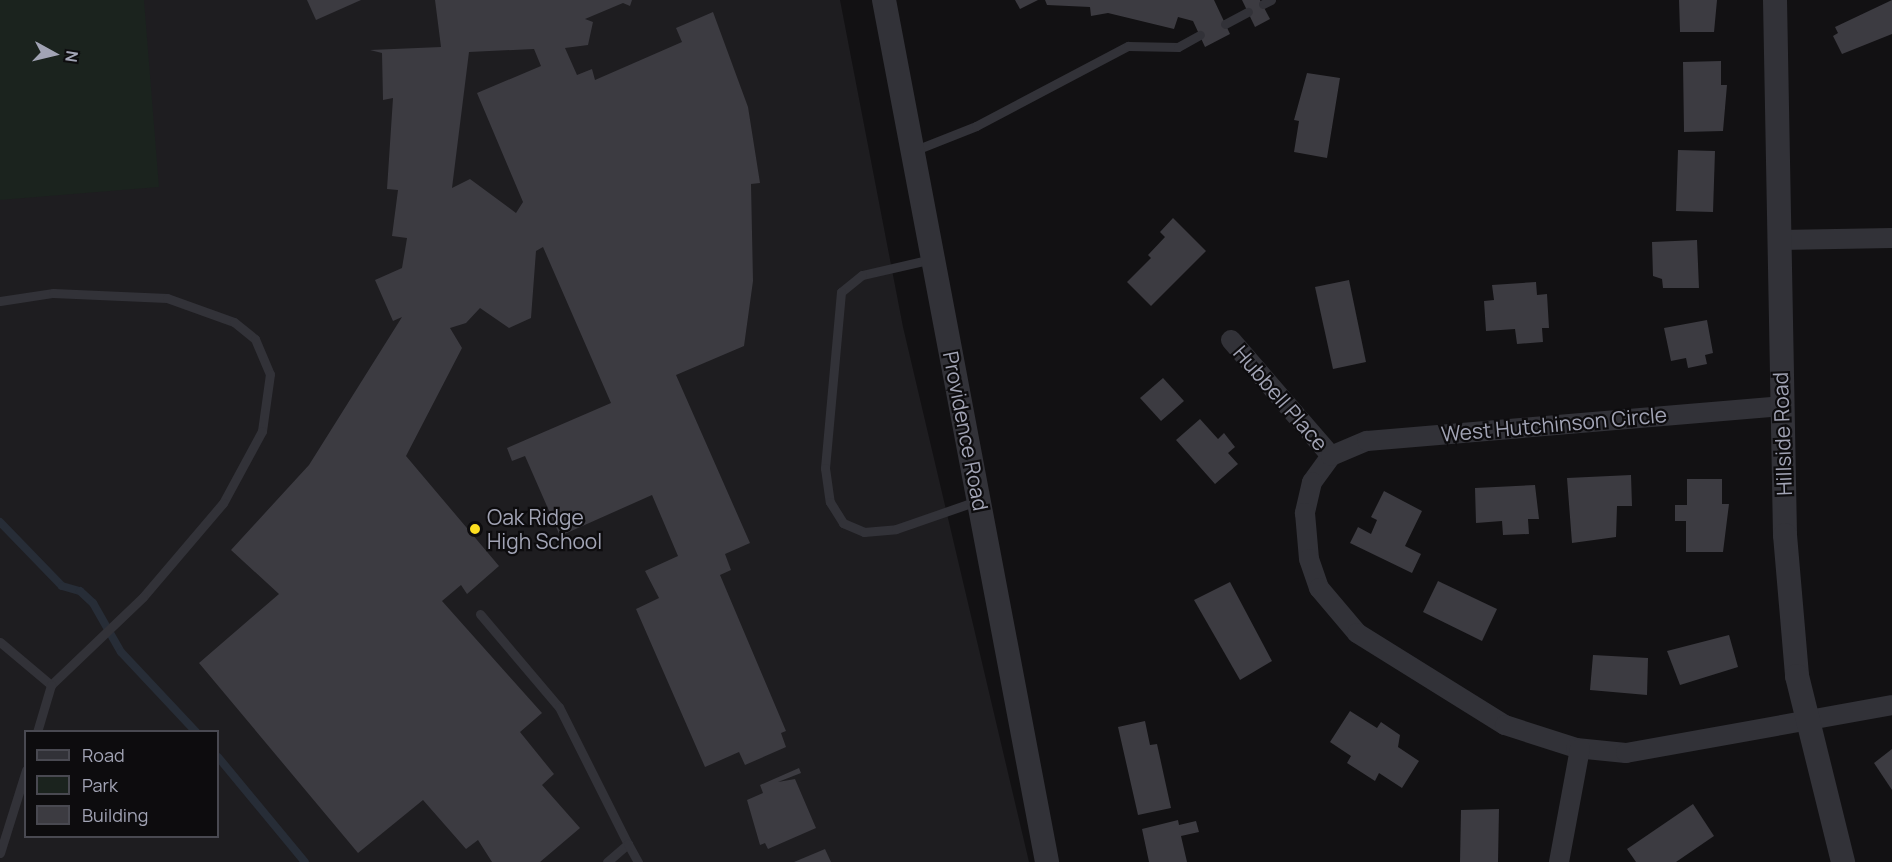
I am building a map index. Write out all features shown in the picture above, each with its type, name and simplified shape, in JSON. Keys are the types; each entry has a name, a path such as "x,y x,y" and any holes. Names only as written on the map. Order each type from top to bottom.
{"street":[{"name":"Providence Road","path":"884,0 1047,862"},
{"name":"Hillside Road","path":"1775,0 1785,535 1806,722 1844,862"},
{"path":"1780,240 1892,238"},
{"name":"Hubbell Place","path":"1231,340 1331,456"},
{"name":"West Hutchinson Circle","path":"1331,456 1367,441 1781,406"},
{"path":"1331,456 1312,482 1305,513 1309,559 1320,588 1357,633 1505,725 1580,749 1626,753 1892,705"},
{"path":"1559,862 1580,749"}],"lane":[{"path":"1225,24 1248,12"},
{"path":"913,152 976,126 1128,46 1178,47 1200,36"},
{"path":"933,259 862,275 841,292 825,468 830,502 843,523 864,532 896,529 979,500"},
{"path":"0,301 64,292 167,298 234,322 265,355 270,401 244,466 199,537 124,613 85,647 51,685 38,730"},
{"path":"480,614 559,707 638,862"},
{"path":"0,642 51,685"},
{"path":"0,853 24,776"},
{"path":"608,862 628,844"}],"shaded area":[{"name":"Oak Ridge High School","path":"0,0 840,0 903,327 1029,862 0,862"}],"green space":[{"path":"0,0 144,0 159,187 0,200"}],"building":[{"path":"307,0 361,0 316,20"},
{"path":"435,0 632,0 630,6 623,3 585,19 593,22 588,45 565,48 577,75 592,69 595,80 682,42 676,28 713,12 748,107 760,183 751,184 753,281 744,346 676,375 750,543 725,554 731,570 720,575 786,731 781,733 786,747 745,765 739,752 705,767 636,609 659,598 645,571 678,556 652,495 560,536 525,456 512,461 507,448 611,403 543,247 536,251 531,318 509,328 480,308 466,323 450,328 462,348 406,456 499,566 467,594 461,585 442,601 542,713 520,732 554,774 542,785 580,828 540,862 492,862 478,840 466,849 423,800 358,853 199,663 279,594 231,550 309,465 402,317 393,321 375,280 402,268 407,238 392,236 398,190 387,189 393,98 383,100 382,53 370,50 441,47","holes":["534,49 541,66 477,93 523,202 516,213 470,179 452,188 469,52"]},
{"path":"1015,0 1038,0 1020,9"},
{"path":"1045,0 1214,0 1230,34 1205,47 1193,21 1178,17 1174,29 1108,13 1091,16 1090,7 1047,5"},
{"path":"1242,0 1260,0 1270,19 1255,27"},
{"path":"1679,0 1717,0 1714,32 1680,32"},
{"path":"1892,0 1892,34 1842,54 1833,36 1838,33 1835,27"},
{"path":"1721,61 1721,85 1727,85 1723,131 1684,132 1683,62"},
{"path":"1307,73 1340,78 1327,158 1294,152 1299,121 1294,120"},
{"path":"1678,150 1715,151 1713,212 1676,211"},
{"path":"1173,218 1206,251 1151,306 1127,282 1151,258 1148,255 1165,237 1160,232"},
{"path":"1697,240 1699,288 1663,288 1662,279 1653,276 1652,242"},
{"path":"1349,280 1366,362 1333,369 1315,287"},
{"path":"1536,282 1537,295 1547,294 1549,328 1542,328 1543,342 1517,344 1515,329 1486,331 1484,301 1494,300 1492,285"},
{"path":"1707,320 1713,353 1705,355 1707,364 1688,368 1686,358 1671,361 1664,328"},
{"path":"1163,378 1184,401 1161,421 1140,398"},
{"path":"1200,419 1218,439 1224,433 1235,447 1228,453 1238,464 1215,484 1176,440"},
{"path":"1631,475 1632,506 1617,506 1616,537 1572,543 1567,478"},
{"path":"1687,479 1722,479 1722,504 1729,504 1723,552 1686,552 1686,521 1675,521 1675,505 1687,505"},
{"path":"1535,485 1539,519 1528,519 1529,534 1503,535 1502,521 1476,523 1475,488"},
{"path":"1384,491 1422,511 1405,546 1421,554 1412,573 1350,543 1358,527 1371,534 1377,520 1371,517"},
{"path":"1438,581 1497,609 1482,641 1423,612"},
{"path":"1230,582 1272,661 1240,680 1194,600"},
{"path":"1729,635 1738,667 1680,685 1667,651"},
{"path":"1593,655 1648,658 1647,695 1590,690"},
{"path":"1350,711 1377,728 1381,722 1400,735 1398,747 1419,761 1402,788 1379,773 1375,781 1347,763 1351,756 1330,742"},
{"path":"1145,721 1150,745 1157,744 1171,808 1138,815 1118,727"},
{"path":"1892,749 1892,790 1874,763"},
{"path":"799,768 801,773 778,782 795,779 816,828 768,849 765,843 760,845 747,800 763,793 760,785"},
{"path":"1693,804 1714,836 1676,862 1636,862 1627,849"},
{"path":"1499,809 1498,862 1460,862 1461,810"},
{"path":"1178,820 1179,825 1196,821 1199,832 1181,836 1187,862 1149,862 1142,829"},
{"path":"825,849 831,862 794,862"}],"waterway":[{"path":"0,522 62,586 80,591 93,603 121,652 194,730"},
{"path":"219,758 305,862"}],"place":[{"name":"Oak Ridge High School","path":"475,529"}]}
